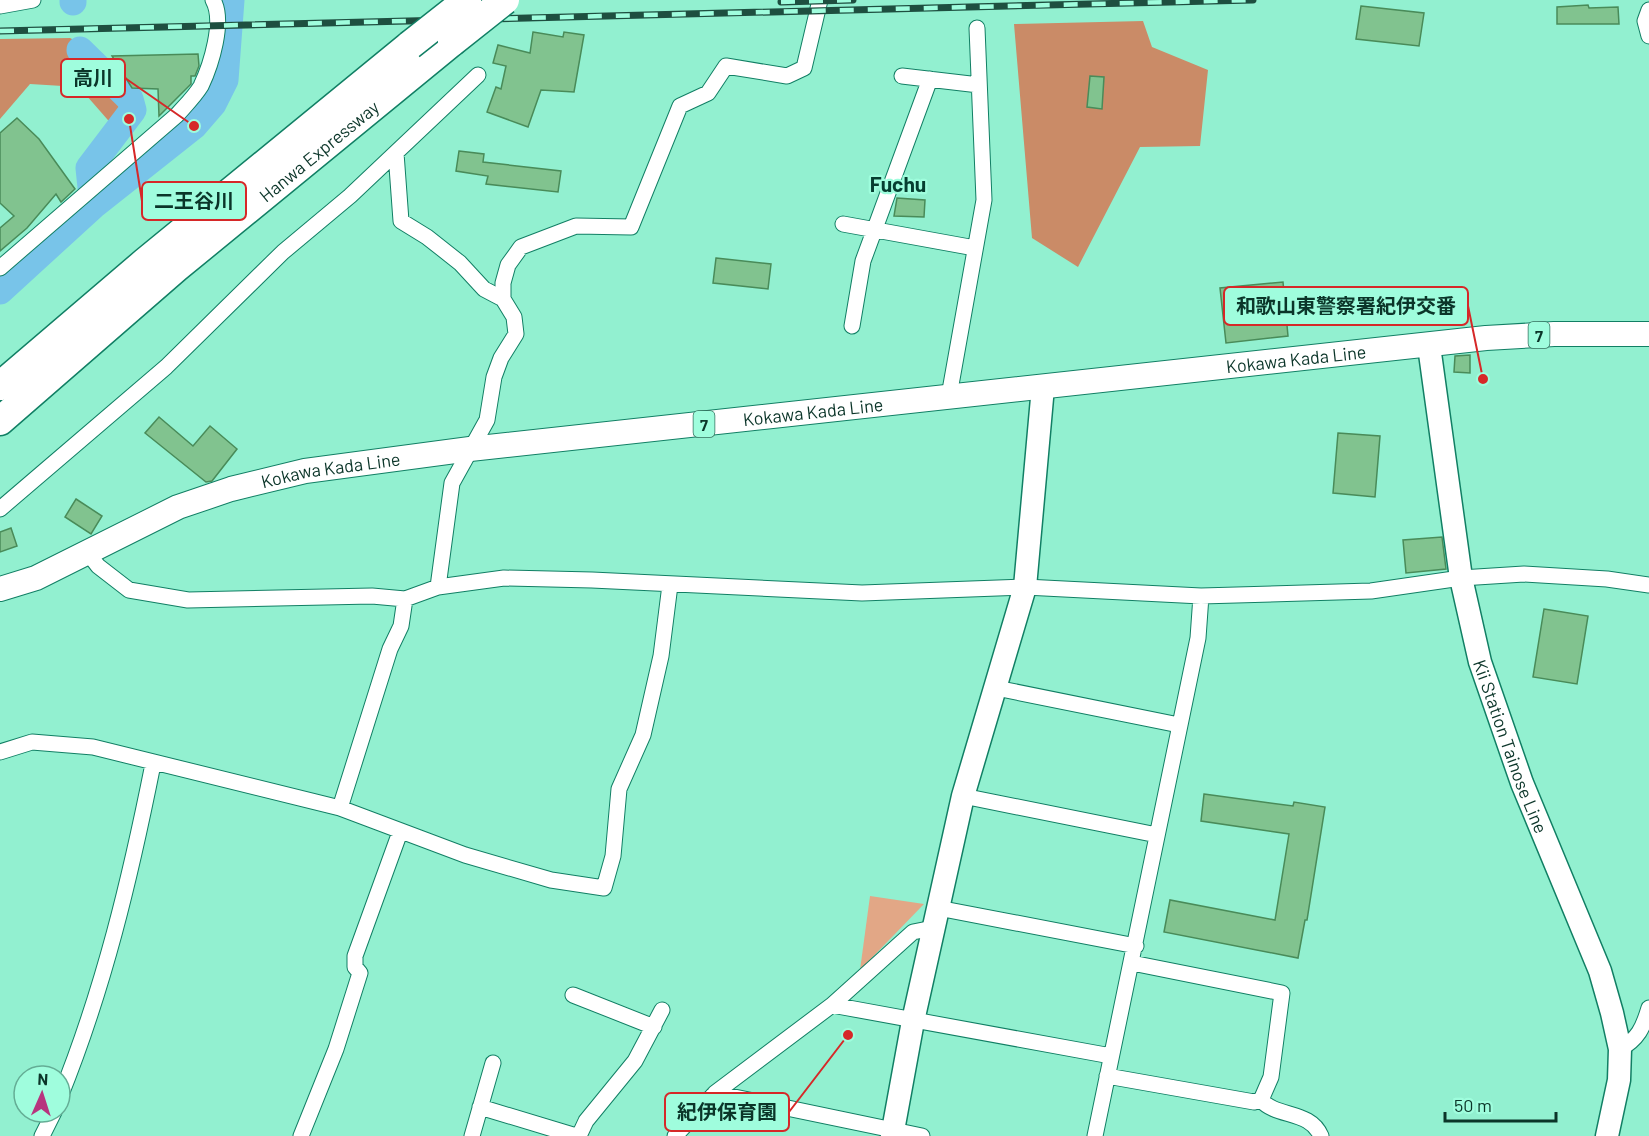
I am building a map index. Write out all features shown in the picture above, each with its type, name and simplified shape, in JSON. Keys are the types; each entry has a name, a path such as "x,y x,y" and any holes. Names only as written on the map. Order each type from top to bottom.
{"highway":[{"name":"Hanwa Expressway","path":"0,386 145,262 467,0"},
{"name":"Hanwa Expressway","path":"0,421 176,268 505,0"}],"main road":[{"name":"Kokawa Kada Line","path":"0,589 36,578 178,507 231,489 305,471 949,396 1429,346 1486,338 1554,334 1649,334"},
{"name":"Kii Station Tainose Line","path":"1429,346 1461,578 1480,662 1522,783 1600,971 1620,1049 1619,1080 1607,1136"},
{"path":"892,1133 913,1021 963,796 1025,587 1043,387"}],"street":[{"path":"0,6 33,0"},
{"path":"0,268 177,115 200,87 218,34 218,8 213,0"},
{"path":"503,299 503,283 508,265 521,247 576,226 631,227 680,106 708,93 726,66 787,76 804,68 820,0"},
{"path":"1649,10 1646,21 1649,36"},
{"path":"949,396 984,200 977,28"},
{"path":"0,509 166,367 283,252 350,196 478,75"},
{"path":"902,76 980,85"},
{"path":"852,326 863,261 930,79"},
{"path":"396,153 401,221 427,237 460,263 484,289 503,299 514,317 516,334 501,358 494,377 487,420 452,483 438,587"},
{"path":"843,224 975,248"},
{"path":"88,553 98,566 129,590 188,600 372,596 405,599 438,587 504,578 862,593 1025,587 1201,597 1371,591 1461,578 1524,574 1607,579 1649,585"},
{"path":"0,752 32,742 62,742 93,747 153,764 340,808 465,855 551,880 604,888 613,856 619,789 643,735 661,656 670,585"},
{"path":"1095,1136 1198,638 1201,597"},
{"path":"340,808 390,649 401,626 405,599"},
{"path":"996,688 1179,725"},
{"path":"72,1066 102,980 130,882 153,764"},
{"path":"963,796 1157,835"},
{"path":"301,1136 336,1049 360,973 355,967 355,956 400,832"},
{"path":"675,1136 715,1093 832,1005 913,933 936,918 1136,946"},
{"path":"1132,963 1282,993 1271,1077 1261,1100"},
{"path":"573,995 654,1027"},
{"path":"832,1005 1111,1056"},
{"path":"1620,1049 1633,1042 1642,1030 1649,1008"},
{"path":"480,1107 577,1136 586,1121 636,1060 662,1010"},
{"path":"472,1136 493,1063"},
{"path":"1107,1076 1254,1102 1261,1100"},
{"path":"715,1093 892,1133 922,1136"},
{"path":"1261,1100 1266,1106 1306,1119 1321,1136"}],"shaded area":[{"path":"1143,21 1152,47 1208,70 1200,146 1140,147 1078,267 1032,238 1014,24"},
{"path":"70,38 103,54 138,114 121,135 79,87 30,84 0,119 0,39"},
{"path":"870,896 924,904 860,970"}],"building":[{"path":"1588,5 1589,8 1618,7 1619,24 1557,24 1557,7"},
{"path":"1361,6 1424,13 1419,46 1356,39"},
{"path":"533,32 563,37 564,32 584,35 574,92 541,90 528,127 487,112 496,87 501,89 506,66 493,63 498,45 530,53"},
{"path":"198,54 199,66 195,76 191,76 191,84 159,116 158,89 132,88 112,56"},
{"path":"1090,76 1104,77 1102,109 1087,107"},
{"path":"17,118 39,139 75,189 61,202 56,194 27,228 0,251 0,228 14,216 0,203 0,133"},
{"path":"459,151 484,154 483,162 561,171 558,192 486,184 488,176 456,171"},
{"path":"897,198 925,200 924,217 894,216"},
{"path":"716,258 771,264 768,289 713,283"},
{"path":"1283,282 1288,336 1226,343 1220,288"},
{"path":"1470,355 1470,373 1454,372 1455,356"},
{"path":"159,417 193,446 210,426 237,449 212,481 206,482 145,433"},
{"path":"1338,433 1380,436 1375,497 1333,493"},
{"path":"76,499 102,516 91,534 65,517"},
{"path":"11,528 17,546 0,552 0,532"},
{"path":"1442,537 1446,569 1406,573 1403,540"},
{"path":"1544,609 1588,616 1577,684 1533,677"},
{"path":"1204,794 1293,806 1294,802 1325,807 1307,920 1305,920 1298,958 1164,932 1170,900 1275,920 1289,834 1201,821"}],"waterway":[{"path":"0,291 93,206 194,126 213,104 225,80 231,0"},
{"path":"80,50 130,99 133,110 89,168 93,206"}],"railway":[{"path":"781,2 853,0"},
{"path":"0,31 1253,0"}],"place":[{"name":"二王谷川","path":"129,119"},
{"name":"高川","path":"194,126"},
{"name":"和歌山東警察署紀伊交番","path":"1483,379"},
{"name":"紀伊保育園","path":"848,1035"}],"district":[{"name":"Fuchu","path":"898,183"}]}
